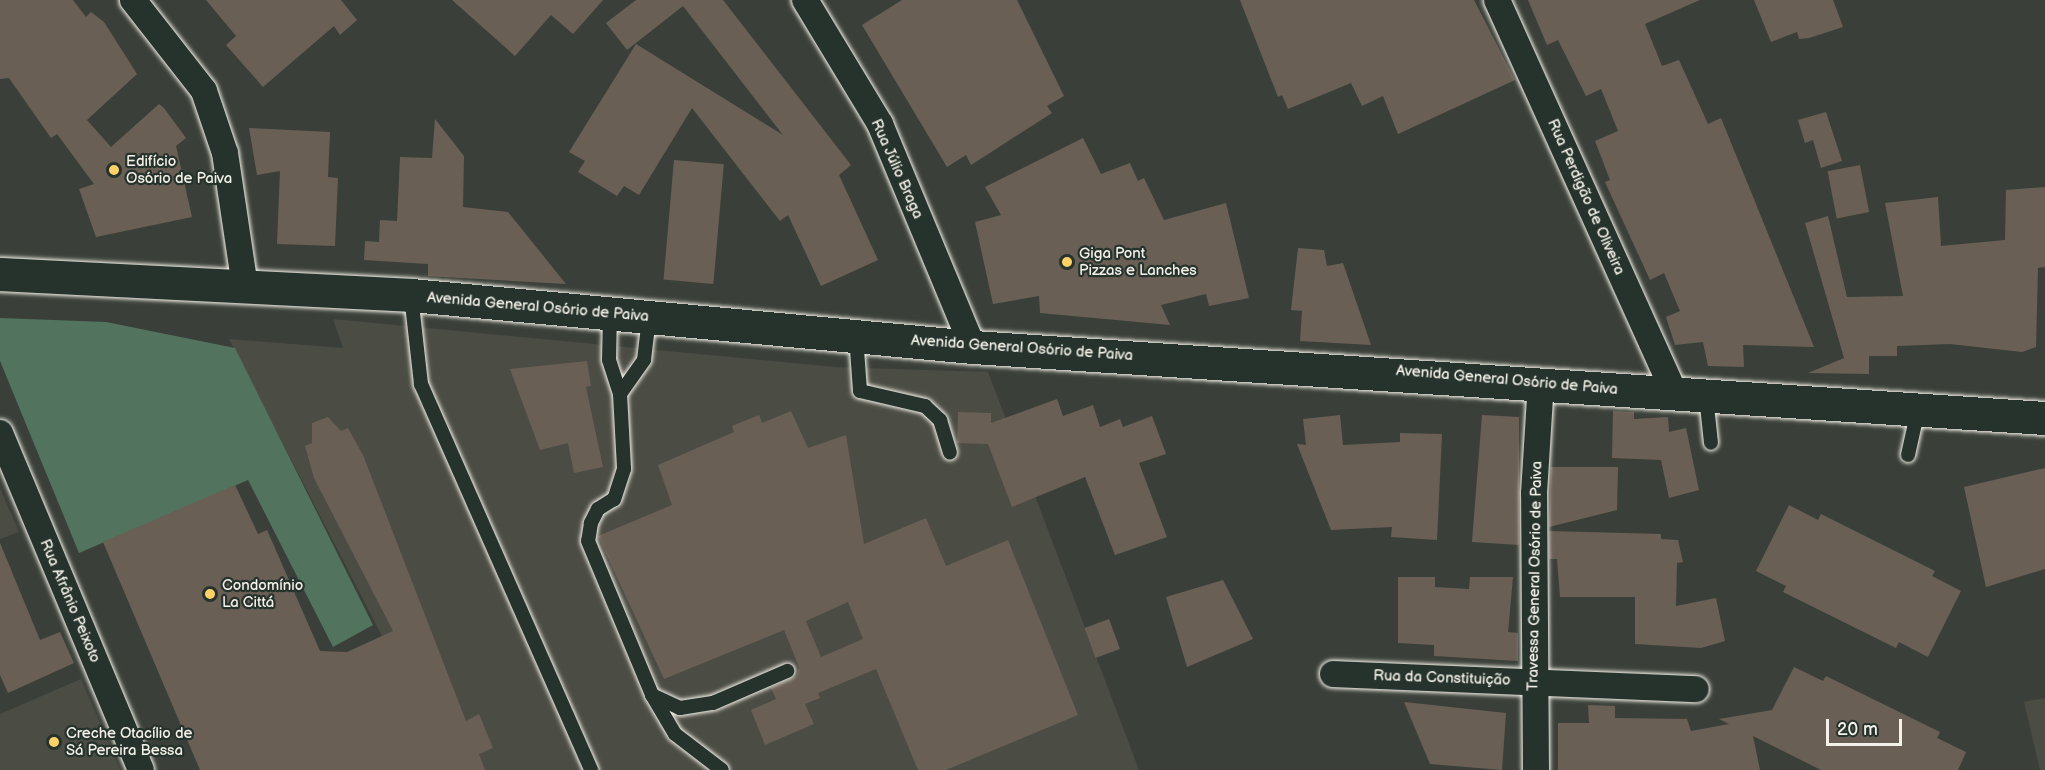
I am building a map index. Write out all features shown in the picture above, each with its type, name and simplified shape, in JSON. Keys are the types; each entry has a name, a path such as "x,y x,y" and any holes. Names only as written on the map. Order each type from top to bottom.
{"main road":[{"name":"Avenida General Osório de Paiva","path":"0,274 411,295 973,347 2045,418"}],"street":[{"path":"133,0 204,91 225,153 245,287"},
{"name":"Rua Júlio Braga","path":"805,0 880,124 973,347"},
{"name":"Rua Perdigão de Oliveira","path":"1497,0 1691,395"},
{"name":"Travessa General Osório de Paiva","path":"1536,770 1533,682 1541,383"},
{"name":"Rua Afrânio Peixoto","path":"0,433 141,770"},
{"name":"Rua da Constituição","path":"1333,674 1696,689"}],"lane":[{"path":"411,295 421,384 591,770"},
{"path":"610,313 609,360 620,394 622,483 614,499 598,509 588,541 652,695 675,734 722,770"},
{"path":"620,394 644,360 649,318"},
{"path":"856,336 860,391 925,406 940,420 950,453"},
{"path":"1691,395 1711,443"},
{"path":"1908,455 1918,410"},
{"path":"652,695 680,708 712,703 787,671"}],"shaded area":[{"path":"333,319 834,367 988,372 1139,770 451,770 229,339 343,348"},
{"path":"0,488 19,532 0,539"},
{"name":"Creche Otacílio de Sá Pereira Bessa","path":"81,679 120,770 0,770 0,714"},
{"path":"2045,698 2045,770 2040,770 2024,702"}],"green space":[{"path":"0,318 106,322 235,348 373,625 333,647 248,480 79,553 0,361"}],"building":[{"path":"0,0 73,0 86,17 91,12 104,22 137,74 87,120 111,147 159,104 164,108 186,138 176,146 192,217 96,237 79,189 94,184 57,134 51,138 9,78 0,79"},
{"path":"206,0 341,0 357,20 340,35 334,26 263,87 226,45 236,36"},
{"path":"452,0 603,0 573,34 551,15 515,56"},
{"path":"636,0 723,0 851,165 839,175 878,260 821,286 788,215 780,221 692,108 639,195 624,186 617,196 578,172 585,161 569,152 636,44 783,135 683,6 627,50 606,23"},
{"path":"902,0 1017,0 1064,96 1047,106 1052,113 971,165 966,155 947,167 862,25"},
{"path":"1240,0 1474,0 1515,80 1398,134 1383,96 1362,106 1351,83 1288,109 1282,95 1278,97"},
{"path":"1528,0 1700,0 1645,24 1662,66 1679,60 1708,124 1721,118 1814,347 1743,345 1744,367 1708,366 1703,342 1675,345 1666,317 1680,311 1664,273 1650,280 1605,182 1610,180 1595,141 1618,131 1601,89 1586,96 1558,40 1547,45"},
{"path":"1754,0 1833,0 1843,27 1809,38 1799,39 1797,32 1771,42"},
{"path":"1826,112 1842,161 1821,168 1813,140 1805,143 1798,120"},
{"path":"435,119 464,156 463,207 508,212 566,284 428,276 428,264 364,260 365,241 379,242 380,220 397,221 400,157 432,158"},
{"path":"249,128 330,132 328,177 338,178 335,246 277,244 280,171 257,175"},
{"path":"1083,138 1101,174 1130,163 1138,181 1144,178 1164,220 1226,203 1249,298 1209,306 1206,294 1161,305 1170,325 1040,313 1039,296 993,304 975,222 1001,215 985,187"},
{"path":"674,160 724,164 713,284 664,280"},
{"path":"1860,165 1869,212 1837,218 1828,171"},
{"path":"2045,187 2045,267 2038,268 2036,347 2022,352 1950,344 1897,346 1897,356 1869,356 1869,374 1808,373 1844,358 1805,223 1828,216 1847,297 1903,296 1885,203 1938,197 1941,246 2005,240 2006,190"},
{"path":"1298,248 1324,250 1327,266 1343,263 1371,345 1300,341 1302,311 1291,310"},
{"path":"587,361 591,386 586,387 603,467 574,473 568,443 540,450 510,369"},
{"path":"1057,399 1063,416 1093,405 1100,427 1120,419 1123,427 1152,416 1166,454 1139,463 1167,537 1115,555 1085,477 1012,507 988,444 957,443 958,412 991,413 991,423"},
{"path":"791,411 808,448 846,435 864,544 926,518 946,566 1008,540 1078,715 946,770 918,770 876,669 818,693 820,698 805,704 814,724 765,745 751,710 776,699 771,688 797,676 799,667 784,630 664,679 598,536 672,505 658,465 734,432 732,426 759,415 762,423","holes":["848,602 863,639 821,657 806,621"]},
{"path":"1613,411 1634,412 1634,419 1668,417 1669,432 1686,428 1699,490 1669,498 1661,460 1612,458"},
{"path":"1340,415 1343,445 1400,442 1400,433 1442,434 1437,540 1391,537 1392,527 1331,530 1297,444 1306,445 1303,419"},
{"path":"1482,415 1519,417 1519,545 1472,542"},
{"name":"Condomínio La Cittá","path":"328,417 341,431 348,428 363,455 466,721 479,714 493,748 479,754 485,770 200,770 103,542 235,485 258,534 267,530 320,651 347,652 393,631 314,478 305,446 312,443 312,423"},
{"path":"1551,467 1618,467 1617,510 1549,527"},
{"path":"2045,468 2045,569 1986,587 1964,487"},
{"path":"1789,505 1818,520 1821,514 1935,571 1932,576 1961,591 1928,657 1899,642 1896,648 1783,592 1786,586 1756,571"},
{"path":"1549,531 1661,534 1661,539 1678,540 1683,562 1677,563 1676,606 1716,598 1725,641 1701,648 1635,644 1635,597 1560,597 1557,559 1549,559"},
{"path":"0,543 40,640 60,632 74,663 8,693 0,675"},
{"path":"1398,577 1435,577 1435,587 1469,589 1470,577 1513,577 1508,632 1518,633 1518,661 1434,656 1434,645 1398,643"},
{"path":"1223,580 1253,639 1187,667 1166,597"},
{"path":"1109,619 1120,649 1096,658 1085,628"},
{"path":"1794,667 1823,681 1826,676 1940,732 1937,738 1966,752 1958,770 1821,770 1753,736 1760,770 1558,770 1558,723 1589,723 1588,705 1615,706 1615,718 1687,719 1691,731 1729,724 1719,719 1772,710"},
{"path":"1404,702 1506,713 1502,770 1430,764"}],"place":[{"name":"Edifício Osório de Paiva","path":"114,170"},
{"name":"Giga Pont Pizzas e Lanches","path":"1067,262"},
{"name":"Condomínio La Cittá","path":"210,594"},
{"name":"Creche Otacílio de Sá Pereira Bessa","path":"54,742"}]}
